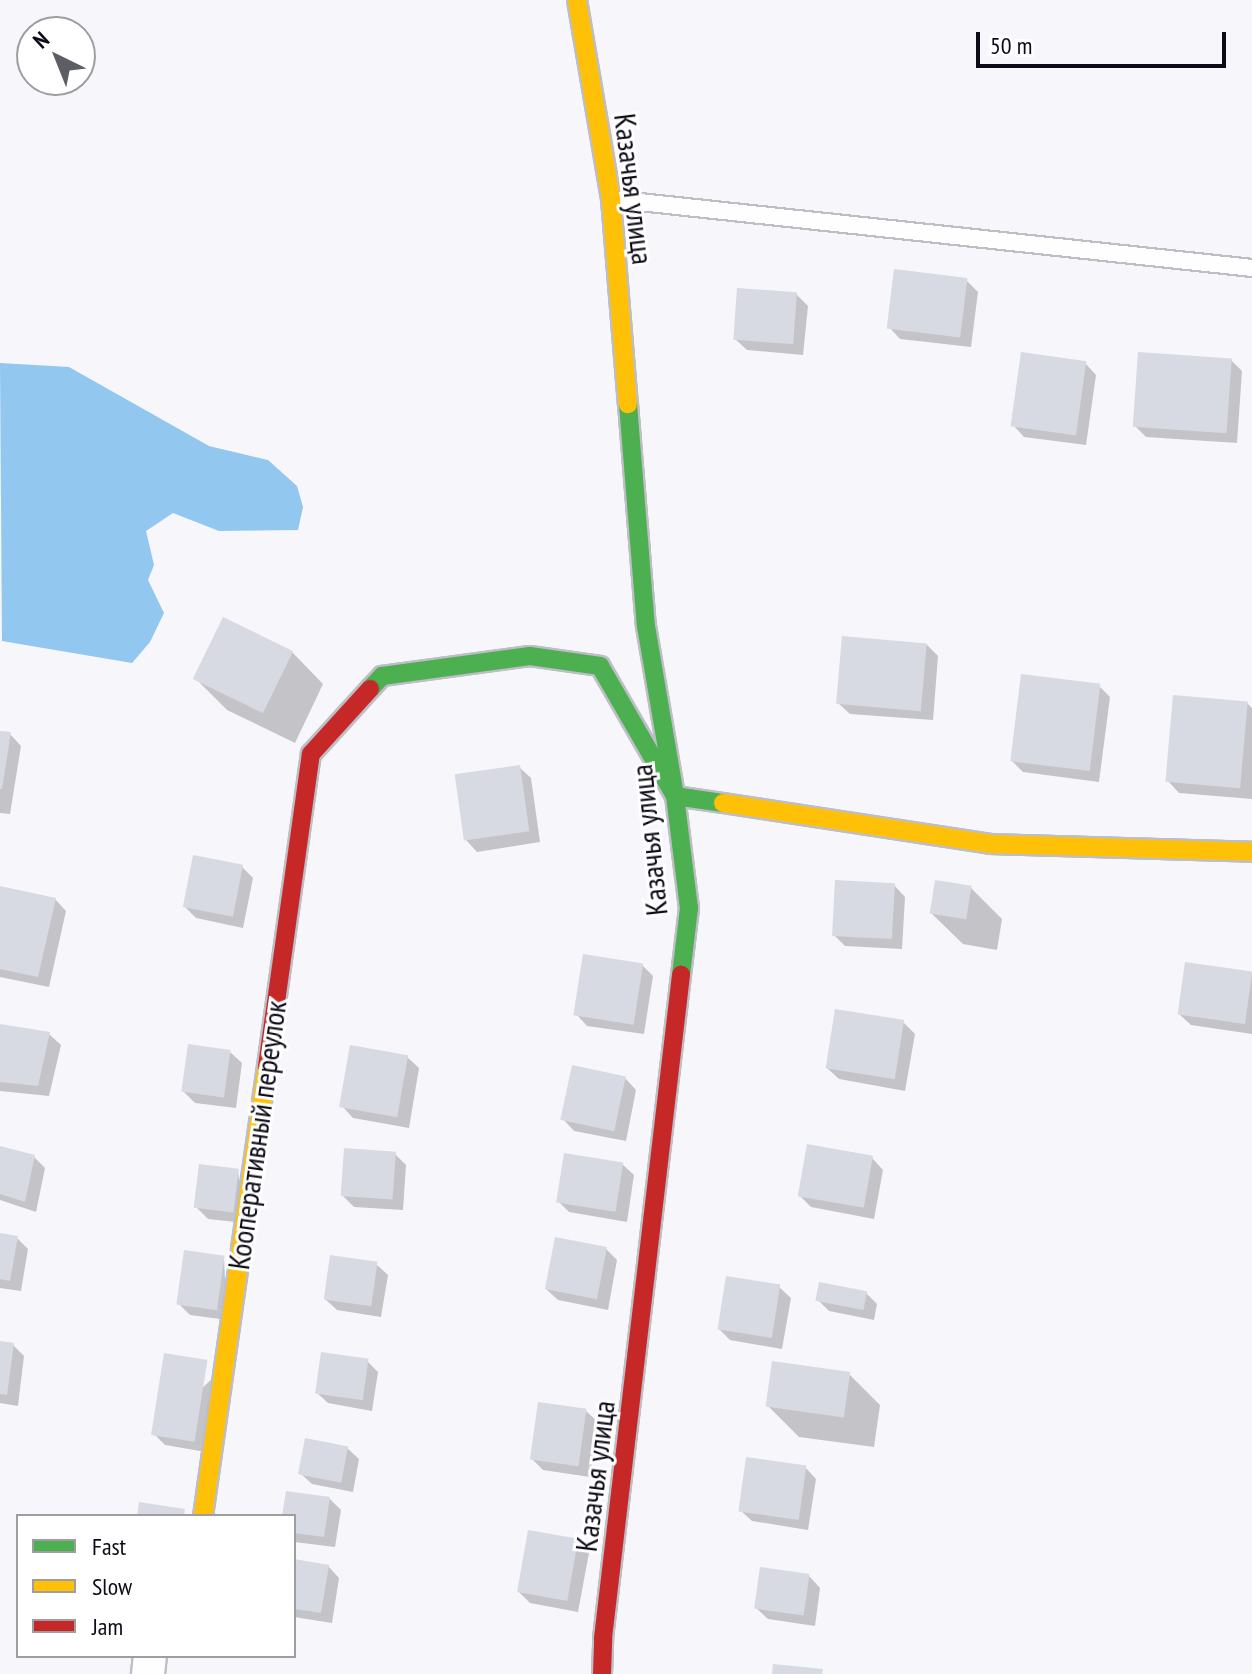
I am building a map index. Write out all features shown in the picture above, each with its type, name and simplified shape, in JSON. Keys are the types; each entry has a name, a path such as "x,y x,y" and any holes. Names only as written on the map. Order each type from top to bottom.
{"street":[{"name":"Казачья улица","path":"577,0 611,199 646,626 675,796 689,908 657,1207 603,1638 602,1674"},
{"name":"Кооперативный переулок","path":"203,1514 311,754 382,676 530,656 600,666 675,796"},
{"path":"675,796 990,844 1252,852"}],"lane":[{"path":"611,199 1252,268"}],"water":[{"path":"0,363 69,367 209,446 268,460 297,486 303,507 298,530 219,531 173,513 146,531 154,565 148,580 164,613 150,642 132,663 2,641"}],"building":[{"path":"894,269 967,278 960,338 887,329"},
{"path":"737,288 797,292 793,344 733,340"},
{"path":"1021,352 1086,361 1076,435 1011,426"},
{"path":"1138,352 1232,359 1227,433 1133,427"},
{"path":"223,617 293,651 263,713 193,679"},
{"path":"842,636 927,643 921,711 836,704"},
{"path":"1021,674 1100,684 1090,771 1010,761"},
{"path":"1173,695 1248,702 1240,788 1165,782"},
{"path":"0,731 11,732 2,789 0,789"},
{"path":"520,765 529,831 464,841 455,774"},
{"path":"193,855 243,865 233,917 183,907"},
{"path":"835,880 895,883 892,939 832,936"},
{"path":"935,880 972,886 966,919 930,914"},
{"path":"0,886 56,898 38,977 0,969"},
{"path":"583,954 643,964 634,1025 573,1015"},
{"path":"1185,962 1252,971 1245,1024 1178,1014"},
{"path":"835,1009 904,1020 895,1079 826,1068"},
{"path":"0,1024 50,1032 38,1086 0,1082"},
{"path":"188,1044 231,1050 224,1098 181,1092"},
{"path":"350,1045 408,1055 397,1117 339,1107"},
{"path":"572,1065 626,1076 614,1131 560,1120"},
{"path":"807,1144 873,1156 864,1208 798,1196"},
{"path":"0,1146 35,1155 25,1202 0,1194"},
{"path":"344,1148 396,1152 393,1200 341,1196"},
{"path":"564,1153 623,1162 615,1212 556,1202"},
{"path":"199,1164 239,1169 233,1213 194,1208"},
{"path":"0,1233 18,1236 10,1281 0,1279"},
{"path":"555,1237 607,1247 597,1299 545,1289"},
{"path":"184,1250 225,1256 217,1310 176,1304"},
{"path":"330,1255 378,1262 371,1306 324,1300"},
{"path":"726,1276 780,1285 772,1338 718,1329"},
{"path":"819,1282 867,1291 863,1310 815,1301"},
{"path":"0,1341 14,1343 7,1395 0,1394"},
{"path":"321,1352 369,1359 363,1400 315,1394"},
{"path":"164,1353 207,1360 194,1442 151,1435"},
{"path":"772,1361 850,1372 844,1418 766,1407"},
{"path":"538,1402 587,1409 578,1466 530,1459"},
{"path":"305,1438 348,1446 341,1483 298,1474"},
{"path":"746,1457 806,1465 799,1520 738,1511"},
{"path":"286,1491 330,1497 324,1537 296,1533 296,1514 282,1514"},
{"path":"139,1502 185,1509 184,1514 137,1514"},
{"path":"528,1530 578,1539 567,1601 517,1592"},
{"path":"296,1559 329,1565 321,1613 296,1609"},
{"path":"760,1567 810,1574 804,1616 754,1609"},
{"path":"773,1664 823,1669 822,1674 772,1674"}],"traffic: fast":[{"path":"628,404 646,626 675,796 689,908 681,975"},
{"path":"370,689 382,676 530,656 600,666 675,796 723,803"}],"traffic: slow":[{"path":"577,0 611,199 628,404"},
{"path":"723,803 990,844 1252,852"},
{"path":"203,1514 267,1066"}],"traffic: jam":[{"path":"267,1066 311,754 370,689"},
{"path":"602,1674 603,1638 681,975"}]}
